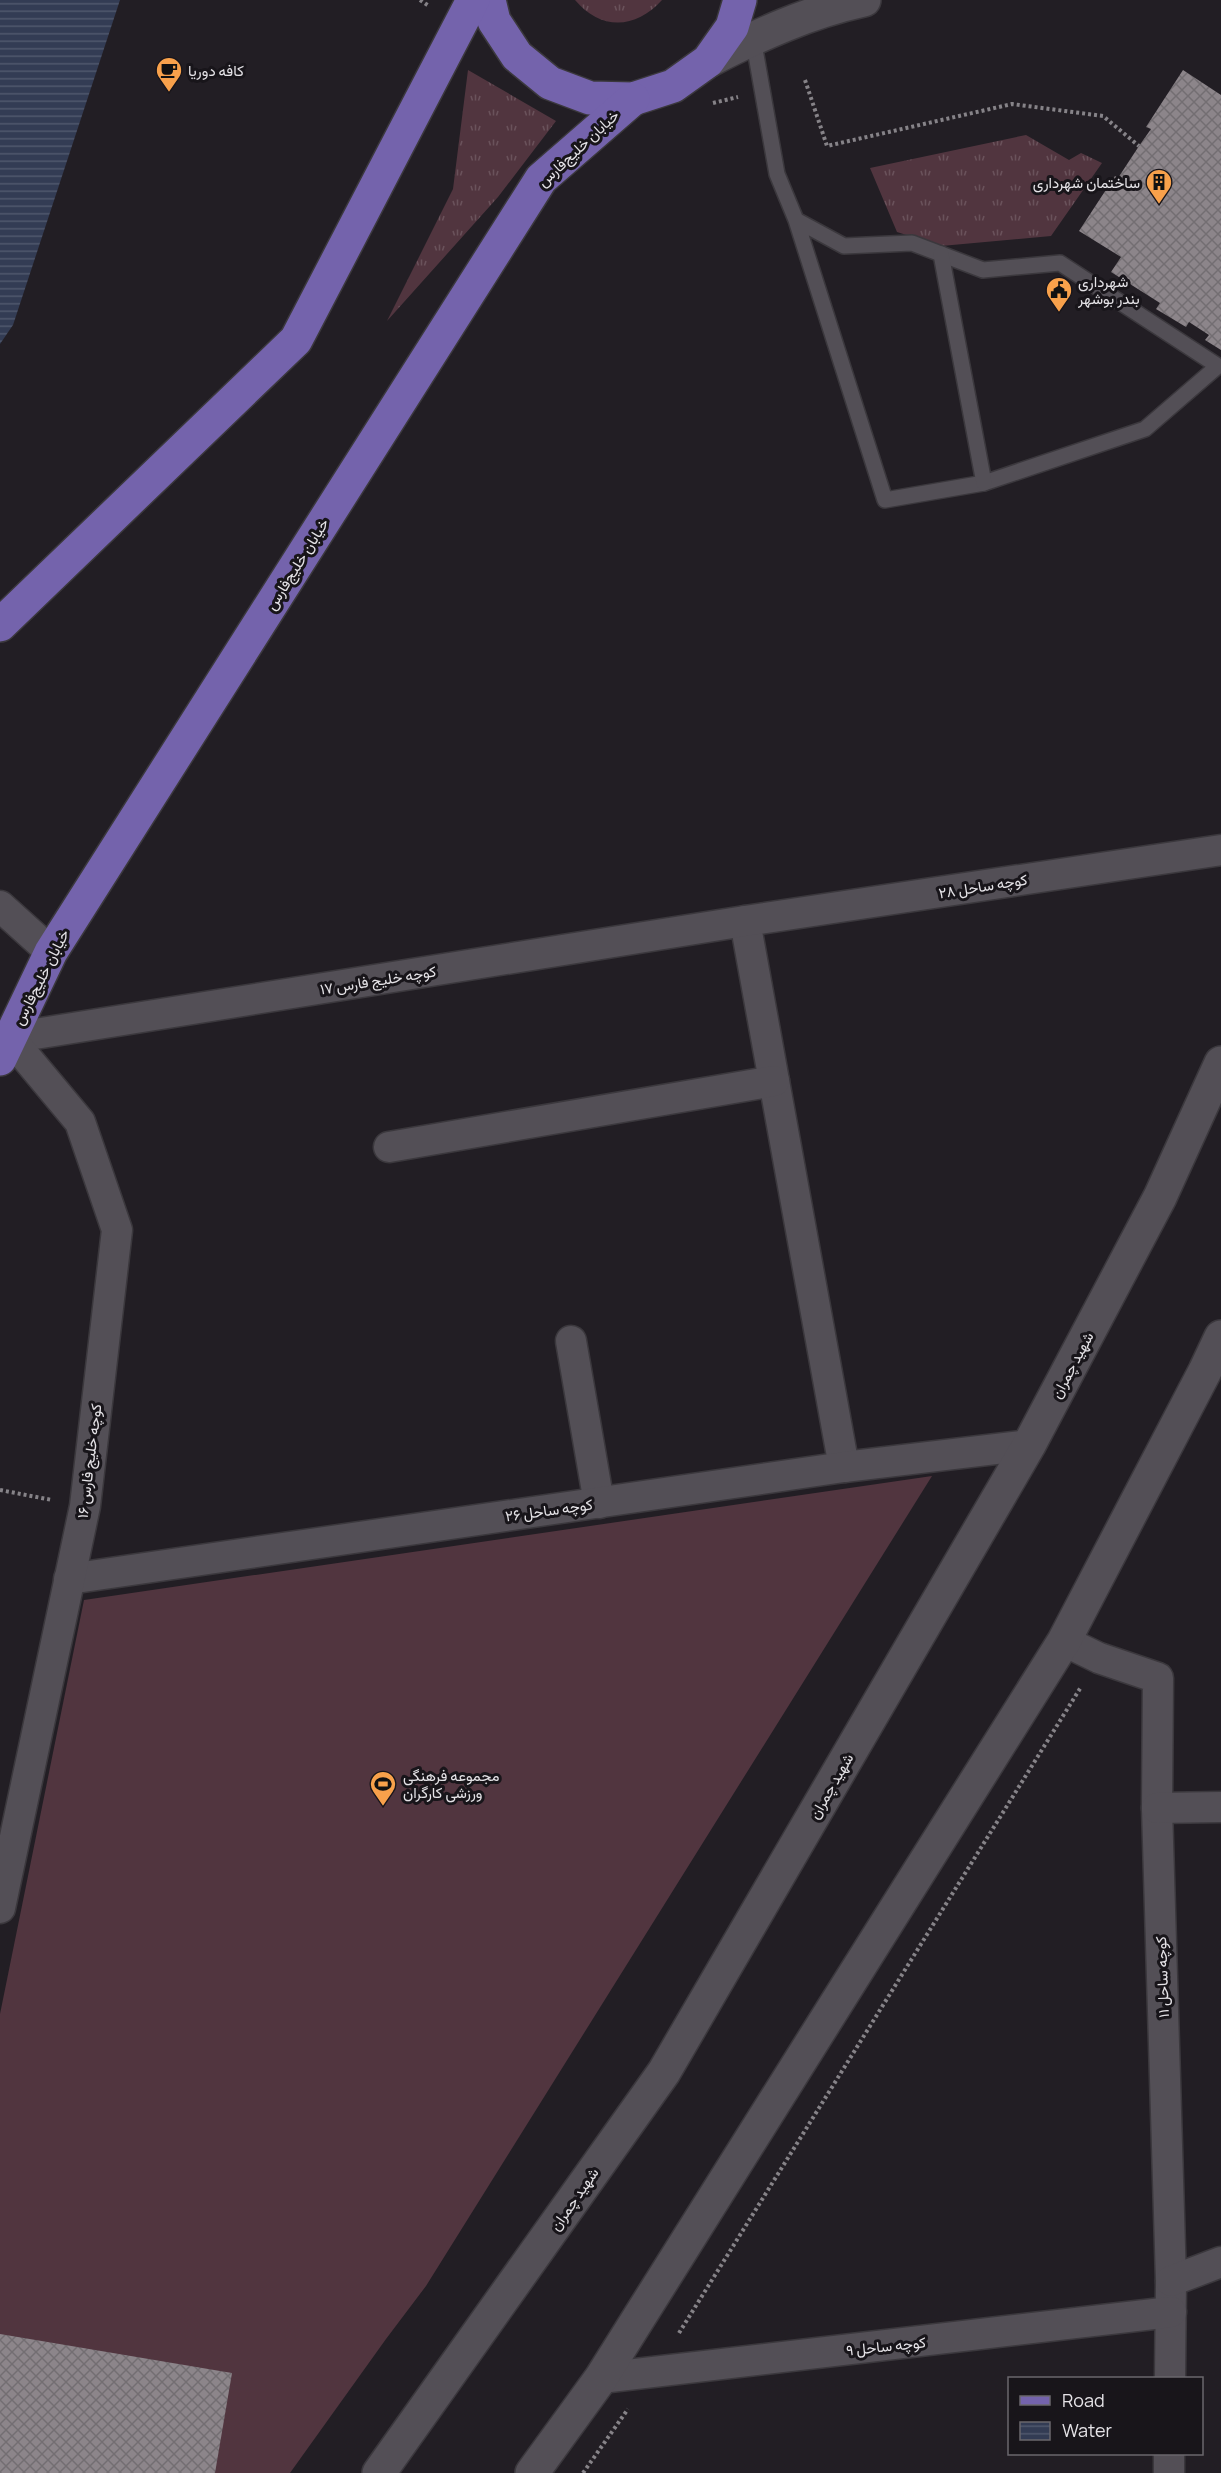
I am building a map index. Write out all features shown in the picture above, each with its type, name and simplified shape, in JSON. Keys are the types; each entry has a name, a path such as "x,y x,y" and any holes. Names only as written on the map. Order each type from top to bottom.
{"main road":[{"path":"0,625 296,340 474,0"},
{"path":"489,0 495,21 517,57 550,83 590,98 633,99 673,86 708,62 732,27 740,0"},
{"name":"خیابان خلیج‌فارس","path":"5,1049 51,952 540,179 633,99"}],"street":[{"path":"708,62 753,38 832,7 864,0"},
{"name":"کوچه ساحل ۲۸","path":"745,921 1221,850"},
{"path":"0,906 51,952"},
{"path":"745,921 844,1467"},
{"name":"کوچه خلیج فارس ۱۷","path":"5,1049 745,921"},
{"name":"کوچه خلیج فارس ۱۶","path":"0,1908 85,1506 117,1230 80,1122 5,1049"},
{"name":"شهید چمران","path":"379,2473 664,2072 1029,1445 1160,1197 1221,1063"},
{"path":"389,1147 774,1081"},
{"path":"532,2473 601,2378 1064,1641 1213,1371 1221,1337"},
{"path":"571,1341 599,1503"},
{"name":"کوچه ساحل ۲۶","path":"69,1579 844,1467 1029,1445"},
{"name":"کوچه ساحل ۱۱","path":"1064,1641 1100,1658 1158,1678 1157,1808 1171,2281 1170,2377"},
{"path":"1157,1808 1221,1807"},
{"path":"1171,2281 1221,2262"},
{"name":"کوچه ساحل ۹","path":"601,2378 1171,2312"},
{"path":"1169,2455 1169,2473"}],"lane":[{"path":"753,38 777,174 796,220 885,500 984,483 1145,429 1218,366 1060,263 983,270 912,243 844,246 796,220"},
{"path":"941,254 984,483"}],"path":[{"path":"805,80 827,146 1012,105 1103,116 1139,146"},
{"path":"0,1490 85,1506"}],"green space":[{"path":"575,0 662,0 641,17 618,22 596,17"},
{"path":"468,70 556,121 498,197 387,321 453,189"},
{"path":"1026,135 1069,160 1081,153 1102,163 1051,236 941,246 897,232 870,168"},
{"name":"مجموعه فرهنگی ورزشی کارگران","path":"932,1476 426,2286 290,2473 0,2473 0,2014 84,1600"}],"water":[{"path":"0,0 120,0 13,325 0,344"}],"building":[{"name":"ساختمان شهرداری","path":"1183,70 1221,95 1221,350 1205,340 1209,335 1189,322 1186,327 1156,309 1160,303 1111,272 1121,257 1079,231 1115,176 1118,178 1151,129 1146,127"},
{"path":"0,2334 232,2373 215,2473 0,2473"}],"place":[{"name":"کافه دوریا","path":"169,93"},
{"name":"ساختمان شهرداری","path":"1159,205"},
{"name":"شهرداری بندر بوشهر","path":"1059,313"},
{"name":"مجموعه فرهنگی ورزشی کارگران","path":"383,1807"}]}
